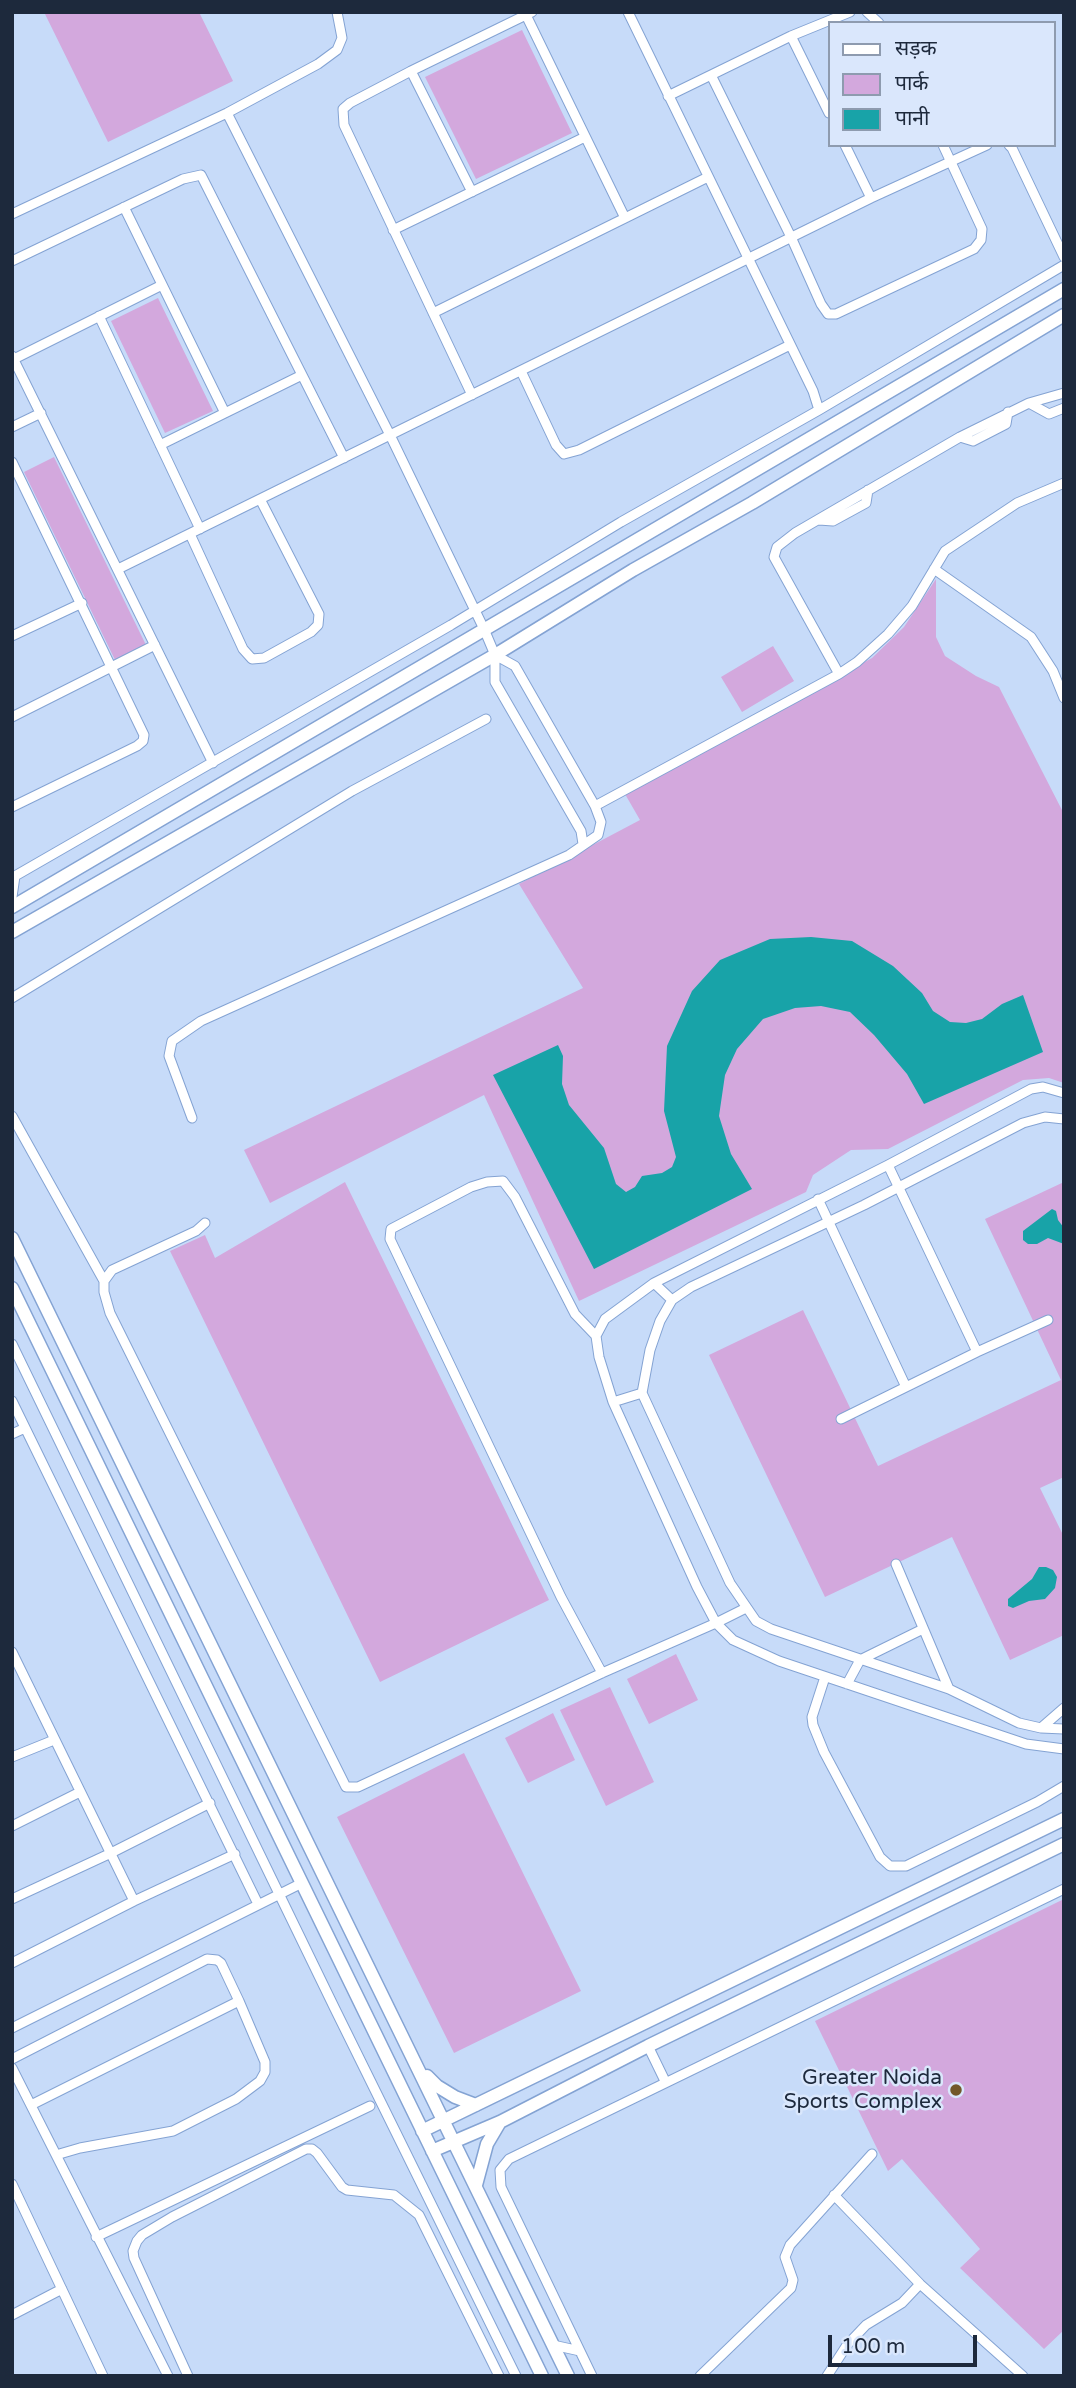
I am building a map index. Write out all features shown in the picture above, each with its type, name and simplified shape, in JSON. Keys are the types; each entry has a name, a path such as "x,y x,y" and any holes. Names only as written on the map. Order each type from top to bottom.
{"street":[{"path":"628,12 813,391 822,397 823,408"},
{"path":"668,96 791,36 850,12"},
{"path":"12,214 227,113 318,64 337,50 342,38 341,14"},
{"path":"472,395 344,125 343,109 411,71 529,14 625,218"},
{"path":"791,36 828,111"},
{"path":"411,71 472,192"},
{"path":"711,75 828,314 836,313 974,250 981,240 982,229 944,147"},
{"path":"227,113 390,435 484,629 495,655 495,681 581,831 583,844"},
{"path":"393,230 585,137"},
{"path":"846,147 871,198"},
{"path":"118,569 791,237 983,147"},
{"path":"1011,147 1064,257"},
{"path":"12,261 183,179 201,175 344,458"},
{"path":"433,313 708,177"},
{"path":"124,207 225,413"},
{"path":"12,897 15,876 475,611 621,522 823,408 1064,265"},
{"path":"162,285 13,357 213,762"},
{"path":"12,907 1064,289"},
{"path":"12,932 495,655 633,570 752,503 1064,315"},
{"path":"99,316 200,529"},
{"path":"521,371 556,445 564,454 579,450 790,345"},
{"path":"160,445 302,375"},
{"path":"839,674 774,557 777,547 818,520 833,522 866,503 868,490 960,437 974,441 1006,424 1008,412 1064,393"},
{"path":"1029,403 1049,414 1064,408"},
{"path":"12,427 41,414"},
{"path":"12,462 144,735 138,746 12,807"},
{"path":"595,806 839,674 874,649 888,634 912,606 945,551 1017,503 1064,483"},
{"path":"190,534 243,649 252,659 264,658 311,632 318,625 319,614 260,499"},
{"path":"934,569 1031,637 1053,671 1064,698"},
{"path":"12,636 82,603"},
{"path":"12,716 155,645"},
{"path":"192,1118 169,1056 172,1041 201,1021 569,855 598,835 601,822 595,806 515,666 495,655"},
{"path":"12,998 352,791 486,719"},
{"path":"596,1336 605,1319 654,1283 888,1165 1031,1089 1043,1087 1064,1093"},
{"path":"12,1116 104,1281 110,1312 346,1787 358,1787 746,1608"},
{"path":"1064,1119 1045,1117 1023,1123 900,1187 691,1287 672,1300 660,1321 650,1350 642,1393 730,1583 756,1621 771,1629 949,1689 1019,1723 1064,1729"},
{"path":"888,1165 977,1352"},
{"path":"602,1673 561,1597 390,1239 391,1228 471,1187 487,1182 503,1181 515,1197 575,1314 596,1336 599,1357 613,1402 697,1587 716,1623 733,1640 759,1653 825,1677 1026,1744 1064,1749"},
{"path":"818,1199 906,1387"},
{"path":"104,1281 112,1270 196,1231 205,1223"},
{"path":"12,1238 568,2376"},
{"path":"654,1283 672,1300"},
{"path":"12,1288 542,2376"},
{"path":"841,1419 1048,1320"},
{"path":"12,1344 516,2376"},
{"path":"613,1402 642,1393"},
{"path":"12,1401 15,1413 25,1428 258,1904"},
{"path":"12,1434 25,1428"},
{"path":"896,1564 949,1689"},
{"path":"847,1684 860,1660 923,1629"},
{"path":"12,1652 134,1901"},
{"path":"825,1677 812,1717 813,1725 824,1752 880,1857 890,1866 906,1866 1064,1786"},
{"path":"1041,1728 1064,1708"},
{"path":"12,1757 54,1740"},
{"path":"12,1826 80,1792"},
{"path":"12,1899 210,1803"},
{"path":"422,2131 1064,1819"},
{"path":"432,2151 500,2122 648,2046 1064,1844"},
{"path":"12,1963 234,1854"},
{"path":"12,2028 302,1882"},
{"path":"592,2376 501,2187 500,2170 509,2159 1064,1889"},
{"path":"12,2059 207,1959 221,1963 239,2001 265,2062 265,2072 260,2081 236,2099 173,2131 55,2155"},
{"path":"31,2105 239,2001"},
{"path":"648,2046 665,2081"},
{"path":"417,2065 438,2086 463,2101 476,2105"},
{"path":"12,2068 168,2376"},
{"path":"96,2237 370,2106"},
{"path":"476,2185 486,2144 500,2122"},
{"path":"188,2376 134,2258 133,2250 137,2242 142,2235 172,2217 306,2149 317,2154 347,2190 394,2194 419,2215 499,2376"},
{"path":"700,2376 791,2288 793,2280 786,2262 790,2245 872,2154"},
{"path":"12,2184 103,2376"},
{"path":"834,2195 920,2284 1023,2376"},
{"path":"827,2376 847,2345 866,2326 902,2303 920,2284"},
{"path":"12,2315 62,2289"},
{"path":"553,2345 580,2351"}],"green space":[{"path":"44,12 199,12 233,81 108,142"},
{"path":"522,30 572,133 476,179 425,77"},
{"path":"158,298 213,411 165,433 111,321"},
{"path":"54,457 146,645 115,660 24,472"},
{"path":"936,579 936,637 945,656 999,687 1064,814 1064,1083 1049,1078 1023,1080 888,1149 851,1150 813,1175 806,1192 579,1301 484,1095 270,1203 244,1150 583,988 519,884 640,820 625,794 872,658 904,627"},
{"path":"773,646 794,681 742,712 721,677"},
{"path":"345,1182 549,1600 380,1682 170,1251 205,1235 215,1258"},
{"path":"1064,1182 1064,1477 1040,1488 1064,1537 1064,1635 1010,1660 952,1537 825,1597 709,1355 803,1310 878,1466 1061,1380 985,1219"},
{"path":"676,1654 698,1700 649,1724 627,1679"},
{"path":"610,1687 654,1782 606,1806 560,1710"},
{"path":"553,1713 575,1760 528,1783 505,1738"},
{"path":"464,1753 581,1991 454,2053 337,1817"},
{"name":"Greater Noida Sports Complex","path":"1064,1899 1064,2330 1044,2349 960,2268 980,2249 902,2159 888,2171 815,2021"}],"water":[{"path":"811,937 852,941 893,966 922,993 933,1011 950,1022 966,1023 982,1019 1002,1004 1023,995 1043,1052 924,1104 907,1074 874,1035 850,1012 821,1006 795,1008 763,1019 737,1049 725,1075 719,1116 731,1154 752,1189 594,1269 493,1075 558,1045 563,1056 562,1084 569,1105 604,1148 616,1184 626,1192 635,1187 642,1176 662,1173 672,1167 676,1157 664,1111 667,1046 692,991 720,960 770,939"},
{"path":"1052,1209 1056,1211 1064,1228 1064,1244 1048,1238 1037,1244 1028,1244 1023,1240 1023,1231"},
{"path":"1039,1567 1053,1570 1057,1577 1055,1588 1045,1599 1029,1601 1013,1608 1008,1606 1008,1599 1032,1579"}],"place":[{"name":"Greater Noida Sports Complex","path":"956,2090"}]}
